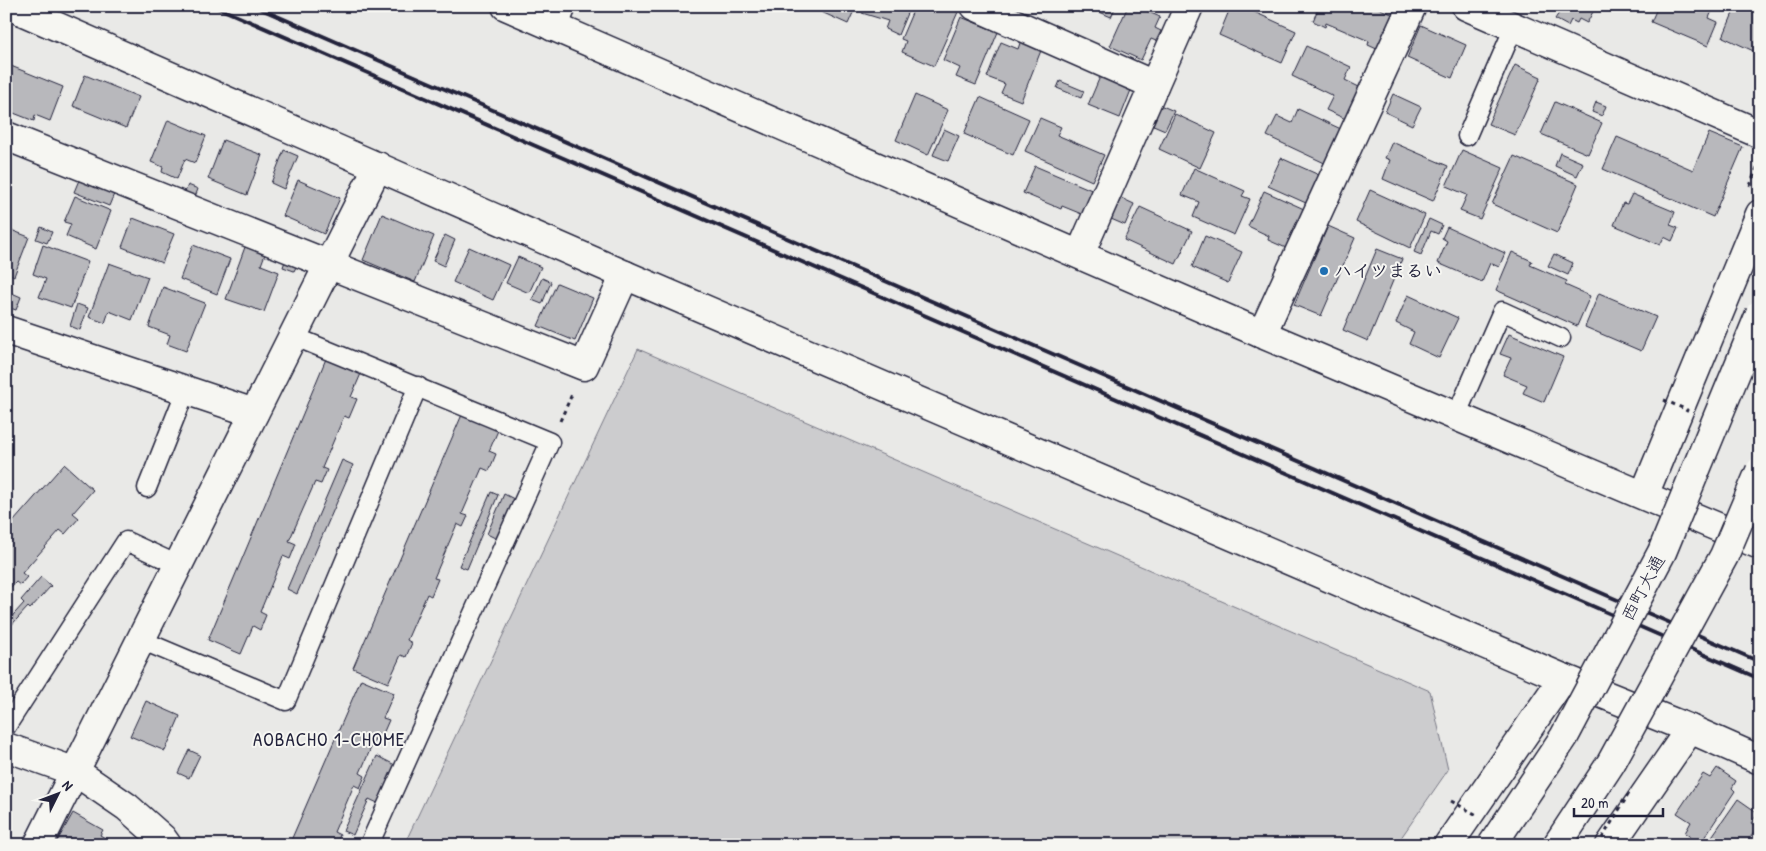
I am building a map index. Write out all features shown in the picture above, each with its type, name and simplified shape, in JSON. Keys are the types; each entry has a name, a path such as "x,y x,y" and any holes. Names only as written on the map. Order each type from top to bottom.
{"street":[{"path":"10,6 625,275 1563,678 1690,729 1760,760"},
{"path":"506,6 557,17 1080,254 1262,334 1760,545"},
{"path":"975,6 1154,85"},
{"path":"1080,254 1189,6"},
{"path":"1262,334 1412,6"},
{"path":"1466,6 1505,18 1760,134"},
{"path":"6,136 584,366 625,275"},
{"path":"38,845 378,166"},
{"path":"1644,495 1760,214"},
{"name":"西町大通","path":"1492,845 1564,737 1662,552 1760,314"},
{"path":"6,330 254,413"},
{"path":"1557,845 1610,763 1724,556 1760,471"},
{"path":"1448,845 1563,678"},
{"path":"1610,845 1690,729"},
{"path":"6,747 76,772 127,807 162,838 167,845"}],"lane":[{"path":"1468,136 1505,18"},
{"path":"1456,416 1502,311 1561,338"},
{"path":"293,336 550,442 369,845"},
{"path":"141,640 286,701 418,386"},
{"path":"147,488 186,390"},
{"path":"6,727 126,541 178,565"}],"path":[{"path":"550,442 584,366"},
{"path":"1664,400 1687,410 1684,418"},
{"path":"1451,801 1477,815 1482,807"}],"shaded area":[{"path":"638,349 1430,691 1448,770 1396,845 404,845"}],"building":[{"path":"819,6 856,6 848,24 817,10"},
{"path":"865,6 910,6 898,35 885,29 888,21 862,13"},
{"path":"915,6 945,6 958,12 934,66 902,52 906,41 901,39"},
{"path":"1086,6 1116,6 1111,17"},
{"path":"1128,6 1135,6 1160,17 1155,28 1161,31 1156,41 1151,39 1141,60 1110,46"},
{"path":"1231,6 1241,6 1296,31 1282,63 1219,35"},
{"path":"1319,6 1374,6 1396,16 1381,51 1368,45 1369,41 1326,23 1325,27 1313,21"},
{"path":"1547,6 1596,6 1587,23 1579,19 1577,23 1571,20 1568,26 1555,19 1559,13"},
{"path":"1658,6 1714,6 1709,18 1718,22 1708,46 1651,22"},
{"path":"1736,6 1755,6 1760,8 1760,54 1723,37"},
{"path":"961,17 998,32 976,85 956,77 960,68 943,60"},
{"path":"1421,25 1466,45 1452,78 1407,58"},
{"path":"1021,40 1042,48 1021,101 1001,93 1005,84 987,77 1001,42 1018,49"},
{"path":"1306,46 1351,67 1345,80 1365,90 1350,121 1326,110 1333,96 1292,76"},
{"path":"6,64 63,87 50,121 35,115 34,121 6,110 8,97 6,96"},
{"path":"1515,65 1541,77 1515,135 1488,124"},
{"path":"1102,72 1133,85 1120,118 1088,105"},
{"path":"85,75 139,97 126,128 73,106"},
{"path":"1060,81 1084,91 1081,98 1057,88"},
{"path":"1760,89 1760,101 1755,100"},
{"path":"1393,94 1421,107 1412,125 1385,112"},
{"path":"915,95 948,110 928,155 896,140"},
{"path":"980,97 1029,119 1013,155 964,134"},
{"path":"1555,102 1602,123 1588,154 1541,134"},
{"path":"1596,102 1606,106 1602,116 1592,112"},
{"path":"1160,105 1174,111 1165,130 1151,124"},
{"path":"1298,109 1343,130 1331,166 1267,136 1277,116 1292,123"},
{"path":"1175,114 1216,133 1200,168 1159,149"},
{"path":"1040,118 1061,127 1057,135 1104,155 1092,181 1025,151"},
{"path":"168,120 206,136 195,163 185,159 177,179 162,172 163,167 151,162"},
{"path":"944,129 959,136 948,161 933,155"},
{"path":"1709,133 1743,147 1713,217 1603,169 1617,137 1693,170"},
{"path":"223,140 262,155 247,195 208,179"},
{"path":"1392,142 1448,166 1433,201 1383,179 1390,160 1385,158"},
{"path":"284,150 298,156 284,189 271,183"},
{"path":"1462,150 1503,168 1480,219 1460,211 1467,195 1446,186"},
{"path":"1560,153 1583,163 1577,176 1555,166"},
{"path":"1514,156 1578,184 1557,233 1492,204"},
{"path":"1281,158 1319,175 1306,203 1268,186"},
{"path":"1035,166 1094,191 1084,215 1062,206 1061,209 1023,193"},
{"path":"1194,168 1245,191 1242,196 1250,199 1234,235 1193,217 1199,202 1182,195"},
{"path":"79,180 114,194 109,206 74,192"},
{"path":"298,180 340,198 324,234 283,216"},
{"path":"188,185 198,189 195,197 185,192"},
{"path":"1370,190 1425,215 1410,248 1356,222"},
{"path":"1264,191 1304,209 1298,235 1293,233 1286,248 1268,240 1269,236 1248,226"},
{"path":"1632,194 1675,212 1670,225 1678,228 1672,241 1664,237 1660,245 1614,225 1623,203 1627,204"},
{"path":"75,196 111,211 96,249 66,236 71,224 64,222"},
{"path":"1121,198 1134,204 1125,225 1111,219"},
{"path":"1140,207 1192,231 1176,264 1124,240"},
{"path":"382,214 434,236 415,282 363,260"},
{"path":"133,218 174,234 162,263 122,247"},
{"path":"1429,219 1442,225 1438,234 1431,231 1421,255 1414,252"},
{"name":"ハイツまるい","path":"1328,226 1355,238 1321,316 1294,305"},
{"path":"41,227 52,232 47,243 36,239"},
{"path":"1447,227 1505,253 1499,267 1490,263 1482,282 1438,263 1447,241 1442,238"},
{"path":"6,228 29,237 14,276 6,272"},
{"path":"445,235 455,240 444,266 433,261"},
{"path":"1205,236 1242,252 1228,283 1192,267"},
{"path":"43,245 88,262 71,308 39,297 46,279 33,274"},
{"path":"193,245 230,259 217,294 180,279"},
{"path":"245,247 265,254 261,265 279,272 264,312 226,299"},
{"path":"469,247 509,265 493,300 453,282"},
{"name":"ハイツまるい","path":"1377,249 1402,259 1368,341 1343,330"},
{"path":"1512,252 1532,261 1530,265 1567,281 1565,285 1590,296 1577,326 1496,290"},
{"path":"1554,254 1573,263 1568,275 1548,266"},
{"path":"518,257 541,267 529,293 506,283"},
{"path":"286,258 298,263 294,271 283,267"},
{"path":"109,263 148,277 132,320 109,311 105,323 89,317"},
{"path":"542,278 551,282 542,304 532,300"},
{"path":"557,283 593,298 575,341 538,326"},
{"path":"163,287 205,303 186,351 167,344 170,335 149,327"},
{"path":"12,293 21,297 16,310 7,307"},
{"path":"1599,293 1656,317 1641,351 1585,327"},
{"path":"1408,295 1458,318 1439,358 1409,344 1414,332 1396,323"},
{"path":"77,304 88,308 80,330 70,326"},
{"path":"1509,334 1563,357 1544,402 1523,393 1527,385 1503,375 1511,358 1500,354"},
{"path":"328,354 363,369 351,397 357,399 349,418 344,416 322,468 327,470 321,484 315,482 289,541 296,544 290,559 283,556 260,612 266,615 260,630 253,626 241,654 208,640"},
{"path":"464,410 500,426 489,451 496,454 489,471 482,468 462,514 468,516 463,527 457,524 434,578 438,579 431,596 427,594 407,640 412,643 406,657 401,655 388,683 353,668"},
{"path":"342,460 353,465 297,594 287,589"},
{"path":"64,464 93,490 73,513 79,518 65,534 60,530 22,573 27,577 20,585 16,582 6,592 6,530"},
{"path":"491,492 498,495 467,569 459,566"},
{"path":"504,494 516,500 499,540 487,534"},
{"path":"41,577 51,586 6,631 6,623 24,603 21,600"},
{"path":"361,679 394,693 383,718 389,720 382,736 377,734 360,773 365,776 360,788 354,785 334,832 340,835 336,845 289,845"},
{"path":"146,701 180,716 165,751 130,736"},
{"path":"189,750 200,755 189,778 178,773"},
{"path":"377,756 399,767 382,805 369,799 353,835 343,831"},
{"path":"1717,768 1736,781 1732,788 1735,791 1700,844 1685,833 1691,822 1677,813 1703,774 1710,778"},
{"path":"1738,799 1758,813 1751,823 1757,827 1745,845 1706,845"},
{"path":"73,813 103,830 100,835 117,845 55,845"}],"railway":[{"path":"214,6 1760,679"},
{"path":"254,6 1760,662"}],"place":[{"name":"ハイツまるい","path":"1324,271"}],"district":[{"name":"AOBACHO 1-CHOME","path":"329,739"}]}
